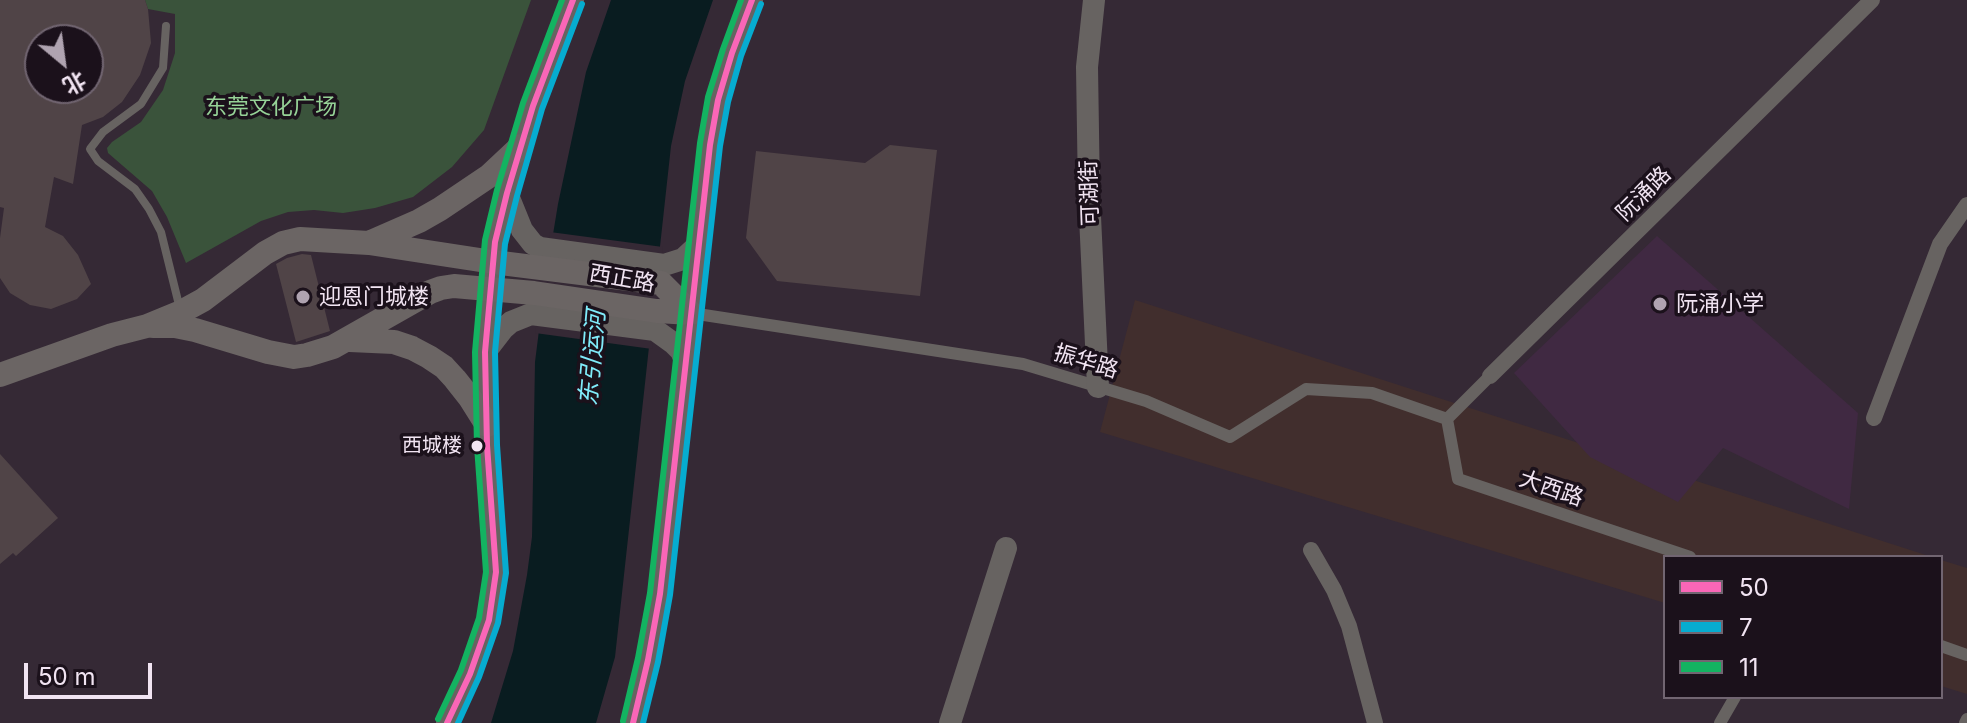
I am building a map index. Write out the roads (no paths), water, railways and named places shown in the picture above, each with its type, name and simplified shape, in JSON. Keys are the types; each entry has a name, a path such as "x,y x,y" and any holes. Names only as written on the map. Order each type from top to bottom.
{"main road":[{"path":"369,243 440,209 489,176 521,146"},
{"name":"西正路","path":"0,374 181,312 203,300 265,253 283,243 300,239 369,243 493,262 539,257 662,274 691,313 656,321 532,304 491,289 454,286 430,292 347,340 319,352 294,357 195,330 147,326"},
{"path":"347,340 394,342 429,357 455,379 487,425"}],"street":[{"path":"447,723 470,674 489,620 496,572 485,352 499,222 521,146 573,0"},
{"path":"633,723 660,594 710,145 718,100 752,0"},
{"name":"可湖街","path":"1094,0 1087,67 1098,387"},
{"name":"阮涌路","path":"1447,419 1872,0"},
{"path":"507,193 522,230 539,257"},
{"path":"1874,418 1940,244 1967,205"},
{"path":"662,274 698,245"},
{"path":"485,352 503,329 532,304"},
{"name":"振华路","path":"691,313 1023,364 1146,401 1230,437 1306,389 1372,393 1447,419"},
{"path":"656,321 681,351 686,363"},
{"name":"大西路","path":"1447,419 1458,479 1684,555"},
{"path":"950,723 1006,548"},
{"path":"1311,550 1334,590 1349,626 1375,723"},
{"path":"1943,647 1967,655"},
{"path":"1720,723 1734,699"}],"lane":[{"path":"166,26 163,68 141,104 103,132 90,149 98,161 135,189 149,209 161,232 181,312"}],"water":[{"name":"东引运河","path":"611,0 713,0 685,81 671,146 615,657 596,723 491,723 513,651 532,537 535,362 558,204 586,72"}],"place":[{"name":"迎恩门城楼","path":"303,297"},
{"name":"阮涌小学","path":"1660,304"},
{"name":"西城楼","path":"477,446"}],"park label":[{"name":"东莞文化广场","path":"271,107"}]}
